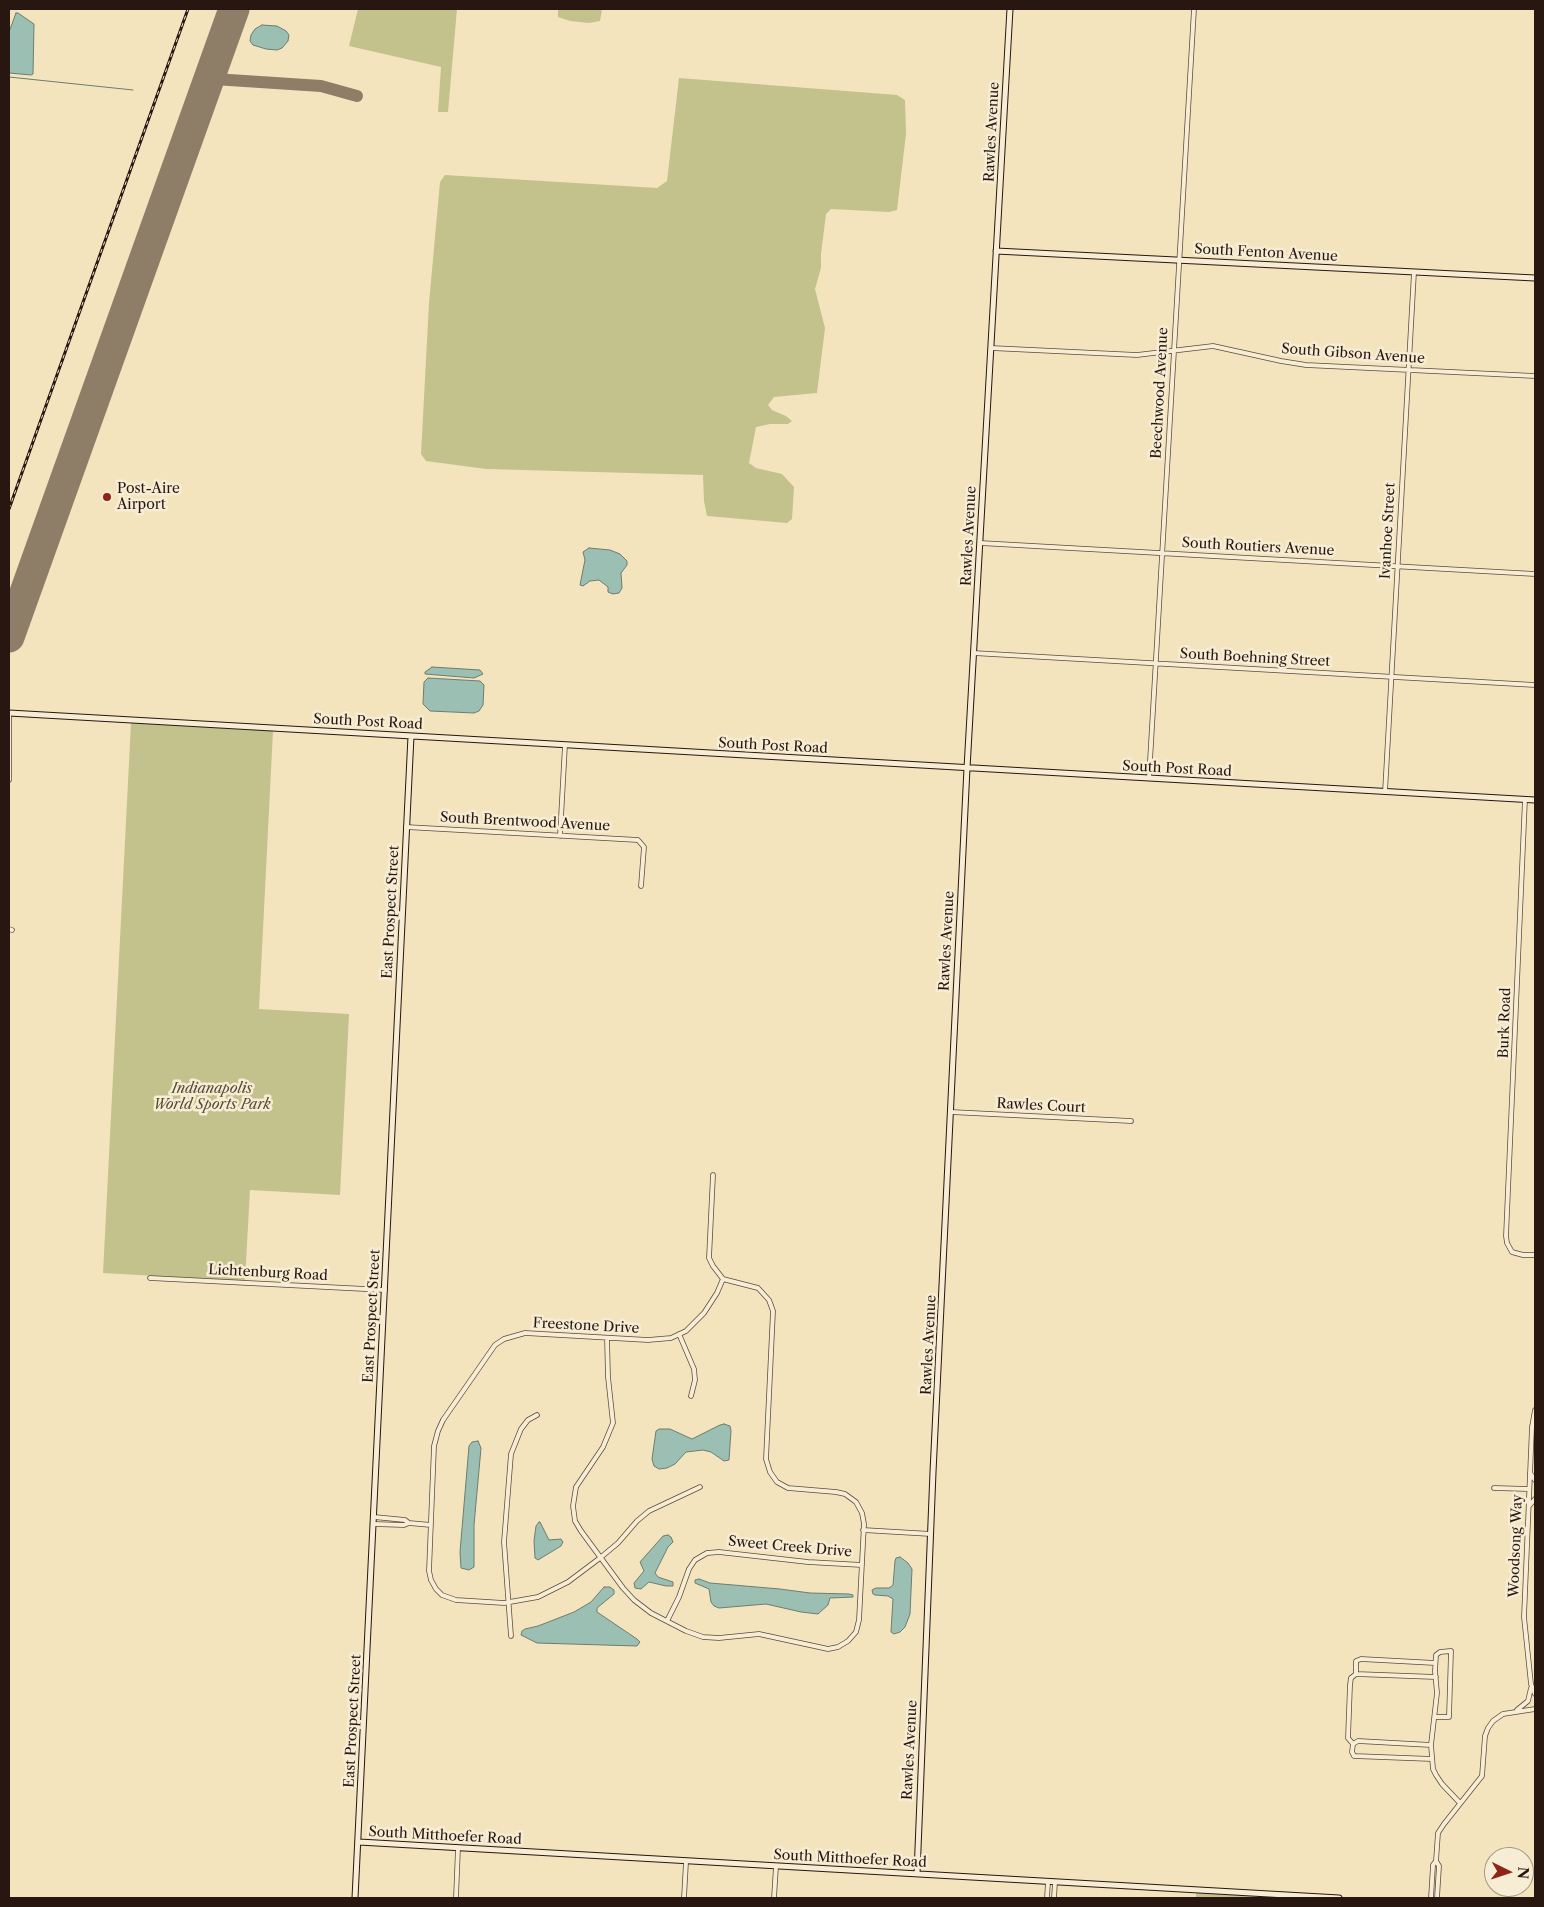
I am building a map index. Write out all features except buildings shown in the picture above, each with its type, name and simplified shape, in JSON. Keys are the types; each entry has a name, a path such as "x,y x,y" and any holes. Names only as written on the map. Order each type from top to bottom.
{"street":[{"name":"Rawles Avenue","path":"917,1874 967,768 1010,9"},
{"name":"Beechwood Avenue","path":"1149,778 1194,9"},
{"name":"South Fenton Avenue","path":"996,251 1535,278"},
{"name":"Ivanhoe Street","path":"1385,792 1414,272"},
{"name":"South Gibson Avenue","path":"991,348 1131,356 1213,346 1302,364 1535,376"},
{"name":"South Routiers Avenue","path":"980,543 1535,574"},
{"name":"South Boehning Street","path":"973,653 1535,685"},
{"name":"South Post Road","path":"9,713 1535,800"},
{"path":"9,713 9,780"},
{"name":"East Prospect Street","path":"356,1898 411,736"},
{"path":"560,836 565,745"},
{"name":"Burk Road","path":"1525,799 1506,1236 1509,1248 1516,1253 1535,1255"},
{"name":"South Brentwood Avenue","path":"406,827 638,840 644,846 641,886"},
{"name":"Rawles Court","path":"951,1112 1131,1121"},
{"path":"607,1338 608,1377 613,1423 603,1446 576,1487 573,1506 575,1521 600,1558 634,1600 647,1610 691,1633 711,1638 759,1634 828,1649 838,1647 848,1641 856,1632 859,1624 863,1530 861,1510 850,1497 836,1492 788,1488 778,1483 770,1472 766,1459 773,1308 769,1300 758,1288 723,1279 713,1266 710,1258 714,1175"},
{"name":"Lichtenburg Road","path":"150,1278 385,1290"},
{"name":"Freestone Drive","path":"508,1602 453,1600 442,1595 434,1587 429,1571 434,1446 443,1420 495,1345 504,1339 525,1334 648,1340 671,1338 694,1325 704,1313 723,1279"},
{"path":"679,1334 694,1369 695,1380 691,1396"},
{"name":"Woodsong Way","path":"1535,1410 1532,1420 1524,1624 1532,1685 1535,1694"},
{"path":"511,1636 504,1535 511,1454 521,1428 528,1420 537,1415"},
{"path":"1530,1473 1535,1480"},
{"path":"508,1602 531,1599 556,1589 618,1543 637,1521 649,1511 700,1487"},
{"path":"1494,1488 1529,1489"},
{"path":"1529,1506 1535,1499"},
{"path":"374,1516 404,1520 409,1523"},
{"path":"374,1524 404,1525 409,1523 431,1525"},
{"path":"863,1530 931,1534"},
{"name":"Sweet Creek Drive","path":"667,1621 679,1597 689,1569 699,1557 707,1553 719,1552 808,1562 862,1565"},
{"path":"1435,1717 1449,1716 1451,1650 1440,1652 1436,1655 1435,1717 1431,1745 1436,1775 1460,1803"},
{"path":"1356,1674 1356,1661 1360,1659 1435,1664"},
{"path":"1432,1759 1354,1756 1352,1744 1348,1738 1350,1685 1351,1678 1356,1674 1436,1678"},
{"path":"1512,1712 1528,1701 1532,1685"},
{"path":"1431,1898 1433,1865 1436,1861 1437,1838 1440,1829 1483,1775 1486,1736 1490,1724 1498,1716 1535,1709"},
{"path":"1352,1744 1358,1741 1431,1745"},
{"name":"South Mitthoefer Road","path":"359,1842 1339,1898"},
{"path":"456,1898 458,1848"},
{"path":"1436,1861 1439,1866 1437,1898"},
{"path":"684,1898 686,1862"},
{"path":"774,1898 776,1866"},
{"path":"1047,1898 1048,1882"},
{"path":"1054,1898 1055,1882"}],"green space":[{"path":"358,9 457,9 448,112 438,112 441,67 349,46"},
{"path":"558,9 602,9 600,21 589,23 570,21 558,17"},
{"path":"679,78 897,95 905,100 906,134 897,210 889,212 831,209 826,214 821,268 815,289 825,328 817,393 774,397 768,405 772,410 792,421 788,424 770,424 756,427 749,463 756,468 782,474 794,487 792,519 787,523 707,516 704,501 703,475 486,469 426,461 421,454 429,303 440,182 445,175 657,188 667,181"},
{"name":"Indianapolis World Sports Park","path":"131,723 273,731 259,1009 349,1014 340,1195 250,1190 245,1281 103,1273"},
{"path":"1196,1890 1343,1898 1196,1898"}],"water":[{"path":"16,13 34,24 33,74 31,75 9,73 9,32"},
{"path":"262,25 277,26 286,31 289,35 288,41 282,48 277,50 253,45 250,41 251,35 255,29"},
{"path":"589,548 610,550 620,554 627,561 627,565 621,573 622,588 619,593 613,594 608,592 608,587 599,580 590,581 583,586 580,585 585,560 583,552"},
{"path":"432,667 480,670 483,674 474,678 425,674"},
{"path":"428,678 480,681 484,685 483,705 479,711 474,713 430,711 423,704 424,682"},
{"path":"724,1424 730,1426 731,1431 729,1460 724,1461 711,1452 703,1450 686,1452 675,1464 667,1468 659,1469 654,1466 652,1459 656,1431 659,1429 670,1429 692,1439"},
{"path":"478,1441 481,1448 474,1525 474,1567 469,1570 461,1568 460,1552 469,1446 472,1442"},
{"path":"539,1522 549,1540 561,1539 563,1542 561,1546 538,1560 535,1558 534,1541 536,1526"},
{"path":"668,1535 673,1542 668,1547 655,1573 658,1577 673,1582 673,1586 649,1582 641,1589 635,1588 634,1583 644,1571 640,1562 663,1536"},
{"path":"900,1557 912,1569 910,1614 905,1627 900,1632 894,1634 891,1632 893,1599 888,1596 875,1595 872,1590 876,1588 889,1588 893,1585 895,1561 896,1558"},
{"path":"699,1579 710,1583 810,1593 849,1594 853,1595 853,1597 830,1598 828,1605 818,1614 766,1604 719,1608 711,1602 709,1589 695,1583 695,1580"},
{"path":"604,1587 610,1587 614,1590 614,1594 597,1608 597,1612 637,1639 640,1642 637,1646 537,1643 521,1635 525,1629 574,1612 591,1602"}],"waterway":[{"path":"9,77 133,90"}],"taxiway":[{"path":"207,85 214,79 321,86 357,96"}],"runway":[{"path":"9,637 234,9"}],"railway":[{"path":"9,509 188,9"}],"place":[{"name":"Post-Aire Airport","path":"107,497"}]}
